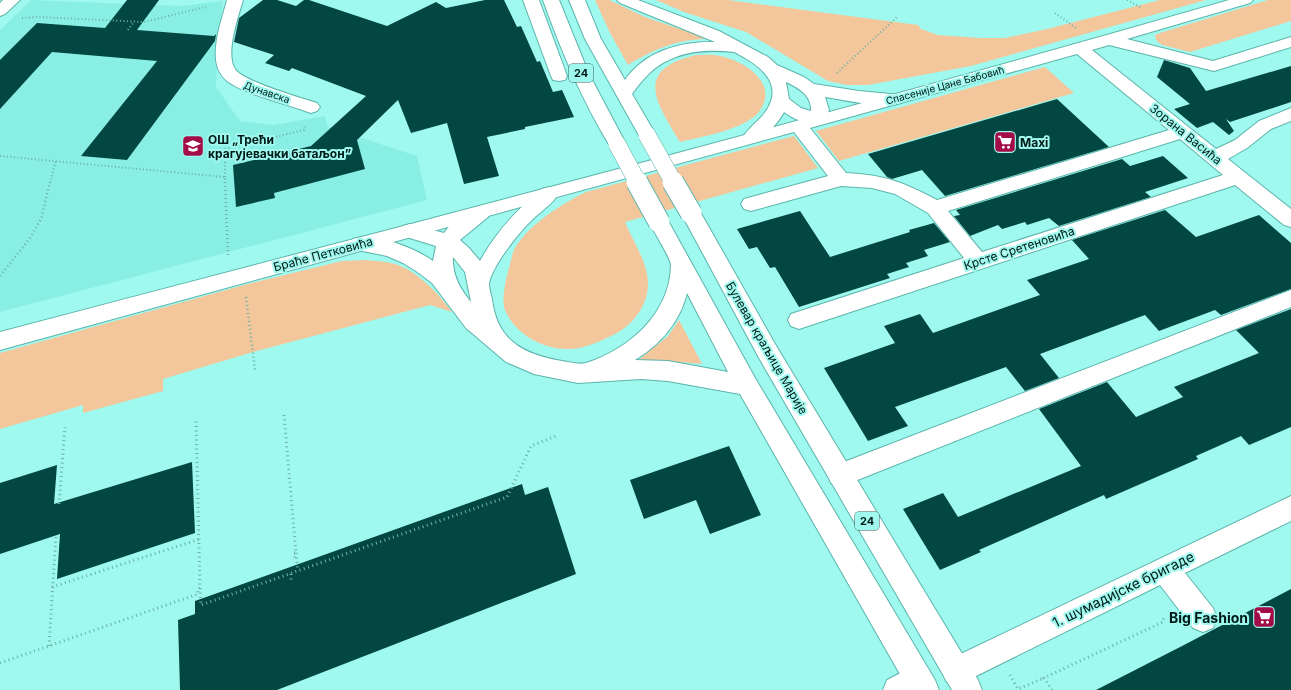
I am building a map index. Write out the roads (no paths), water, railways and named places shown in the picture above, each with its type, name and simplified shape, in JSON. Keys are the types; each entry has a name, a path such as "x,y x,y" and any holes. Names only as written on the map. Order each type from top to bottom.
{"street":[{"path":"0,11 12,0"},
{"name":"Дунавска","path":"236,0 224,46 225,67 231,76 240,82 311,107"},
{"path":"531,0 559,76"},
{"name":"24","path":"551,0 576,63 616,144 681,265 914,686"},
{"name":"Булевар краљице Марије","path":"576,0 593,39 767,351 962,680"},
{"path":"625,0 656,14 713,34 762,60 771,69 778,82 780,101 773,116 752,137"},
{"name":"Спасеније Цане Бабовић","path":"646,167 1080,48 1245,0"},
{"path":"1108,39 1214,66 1262,64 1291,56"},
{"path":"1214,66 1291,42"},
{"path":"624,93 638,73 650,64 676,51 704,46 740,49"},
{"name":"Зорана Васића","path":"1080,48 1291,220"},
{"path":"771,69 799,81 812,89 859,97 895,99"},
{"path":"780,101 795,112 817,120 820,113 819,105 812,89"},
{"path":"1216,158 1241,144 1265,125 1291,114"},
{"path":"798,125 841,178"},
{"path":"935,208 1184,132"},
{"name":"Браће Петковића","path":"0,341 646,167"},
{"name":"Крсте Сретеновића","path":"799,320 1238,177"},
{"path":"751,204 841,178 872,181 901,189 935,208 978,262"},
{"path":"479,284 491,257 508,232 517,221 549,194"},
{"path":"451,293 444,276 442,253 448,241 462,225 482,212"},
{"path":"410,231 431,234 448,241 469,261 479,284 483,314 492,336"},
{"path":"360,244 378,246 410,257 439,277 474,322 514,355 526,361 554,370 578,374 640,370 668,371 747,385"},
{"path":"578,374 599,367 628,353 641,344 657,328 669,312 674,302 681,265"},
{"path":"840,475 1291,298"},
{"name":"1. шумадијске бригаде","path":"962,680 1164,569 1291,508"},
{"path":"1164,569 1203,618"}],"place":[{"name":"Maxi","path":"1005,142"},
{"name":"ОШ „Трећи крагујевачки батаљон”","path":"193,146"},
{"name":"Big Fashion","path":"1264,617"}]}
